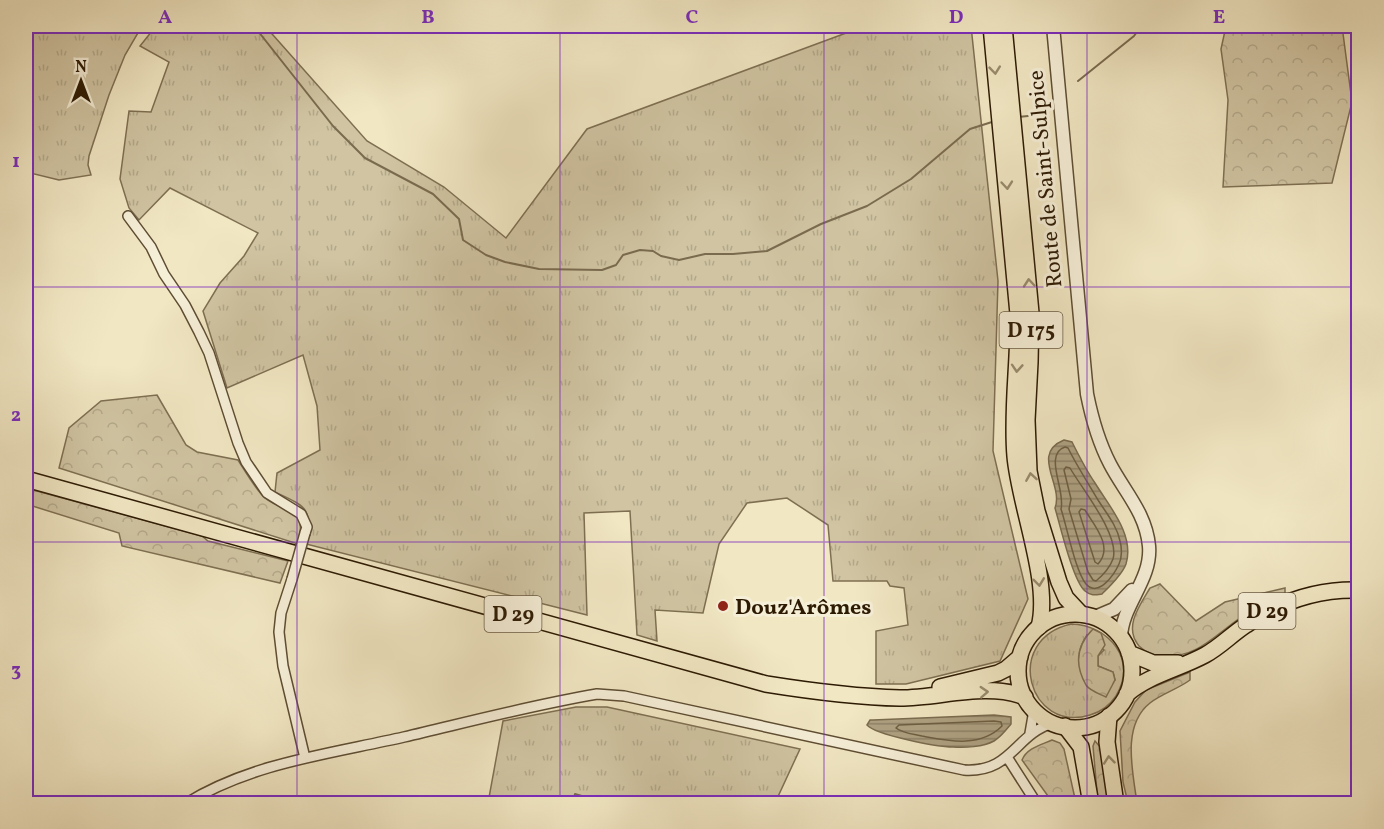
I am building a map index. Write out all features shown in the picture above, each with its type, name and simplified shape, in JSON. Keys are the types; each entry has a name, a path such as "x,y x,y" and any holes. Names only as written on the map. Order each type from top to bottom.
{"main road":[{"name":"D 175","path":"991,26 1007,120 1031,313 1027,420 1029,471 1037,511 1059,582 1070,604 1088,616"},
{"name":"D 175","path":"1004,26 1018,314 1015,453 1020,494 1040,585 1042,611 1039,627"},
{"path":"26,469 117,498 137,509"},
{"name":"D 29","path":"26,479 766,684 810,691 902,698 1000,691 1025,697"},
{"name":"D 29","path":"1127,694 1144,681 1207,654 1255,619 1284,603 1318,593 1359,590"},
{"path":"1059,724 1088,726 1109,716 1127,694 1132,674 1129,653 1121,638 1110,625 1088,616 1058,617 1039,627 1027,641 1020,657 1019,677 1025,697 1034,710 1059,724 1081,747 1091,804"},
{"name":"D 29","path":"1129,653 1153,663 1187,663"},
{"name":"D 29","path":"863,695 922,691 990,676 1006,669 1020,657"},
{"path":"1109,716 1107,742 1116,804"}],"street":[{"name":"Route de Saint-Sulpice","path":"1053,26 1087,394 1092,422 1111,466 1137,506 1147,531 1149,549 1147,566 1142,584 1124,618 1121,638"},
{"path":"128,216 151,247 164,274 200,332 246,462 267,493 301,514 307,527 281,613 279,632 283,666 305,758"},
{"path":"1088,616 1114,609 1138,583 1147,566"},
{"path":"185,804 225,782 248,773 305,758 572,698 609,694 957,769 983,769 995,765 1007,757 1030,733 1040,727 1059,724"},
{"path":"1030,733 1034,710"},
{"path":"1007,757 1037,804"}],"green space":[{"path":"26,26 142,26 125,55 109,95 89,156 88,165 91,175 59,180 26,172"},
{"path":"156,26 265,26 367,141 444,187 506,238 587,129 865,26 971,26 998,281 993,451 1028,599 1000,661 906,684 876,684 876,631 908,625 904,588 890,586 887,581 833,581 828,525 787,498 747,503 719,544 703,613 655,610 657,641 637,635 630,511 584,513 587,615 306,544 308,515 300,505 275,492 277,473 320,450 317,406 303,355 227,388 203,311 220,283 244,256 258,233 170,188 139,220 129,208 120,179 129,111 151,112 169,62 140,46"},
{"path":"1226,26 1342,26 1352,102 1332,183 1223,187 1228,100 1221,49"},
{"path":"157,395 186,445 197,452 238,460 265,498 297,516 300,522 298,544 59,468 69,428 101,401"},
{"path":"26,488 202,536 208,541 288,561 280,583 122,546 119,533 26,504"},
{"path":"1160,584 1196,621 1225,602 1285,588 1285,593 1245,614 1196,649 1176,656 1161,656 1151,654 1139,646 1134,639 1133,631 1135,616 1150,588"},
{"path":"1071,624 1085,626 1108,638 1116,647 1124,670 1122,683 1116,696 1105,708 1090,715 1069,717 1052,711 1039,699 1032,683 1031,665 1036,648 1050,633","holes":["1087,635 1104,650 1098,656 1098,666 1113,672 1115,680 1087,686 1079,655"]},
{"path":"1093,629 1101,633 1105,645 1098,656 1098,666 1113,672 1115,680 1106,697 1086,685 1078,663 1083,642"},
{"path":"1190,672 1190,680 1150,703 1135,724 1131,750 1137,803 1128,803 1123,782 1120,731 1135,702 1146,690"},
{"path":"576,707 607,707 800,749 775,803 600,804 590,801 589,804 488,803 503,721"},
{"path":"1052,740 1060,743 1064,749 1076,803 1053,803 1022,760 1031,750"},
{"path":"1095,741 1101,748 1110,803 1098,803 1093,746"}],"water":[{"path":"1064,440 1072,442 1119,521 1127,542 1126,564 1116,580 1102,594 1089,594 1080,585 1055,508 1057,499 1050,471 1050,453 1054,446"},
{"path":"994,715 1011,717 1011,724 994,741 985,745 968,747 907,740 882,733 867,725 870,720"}],"waterway":[{"path":"254,26 333,126 365,158 433,194 459,219 463,240 486,255 505,262 539,269 602,270 616,265 623,255 640,250 653,251 661,256 679,260 705,254 767,251 821,224 867,206 911,179 970,129 995,121"},
{"path":"1078,81 1134,36 1141,26"},
{"path":"1018,117 1038,115 1044,108"},
{"path":"572,804 575,794 609,804"}],"place":[{"name":"Douz'Arômes","path":"723,606"}]}
